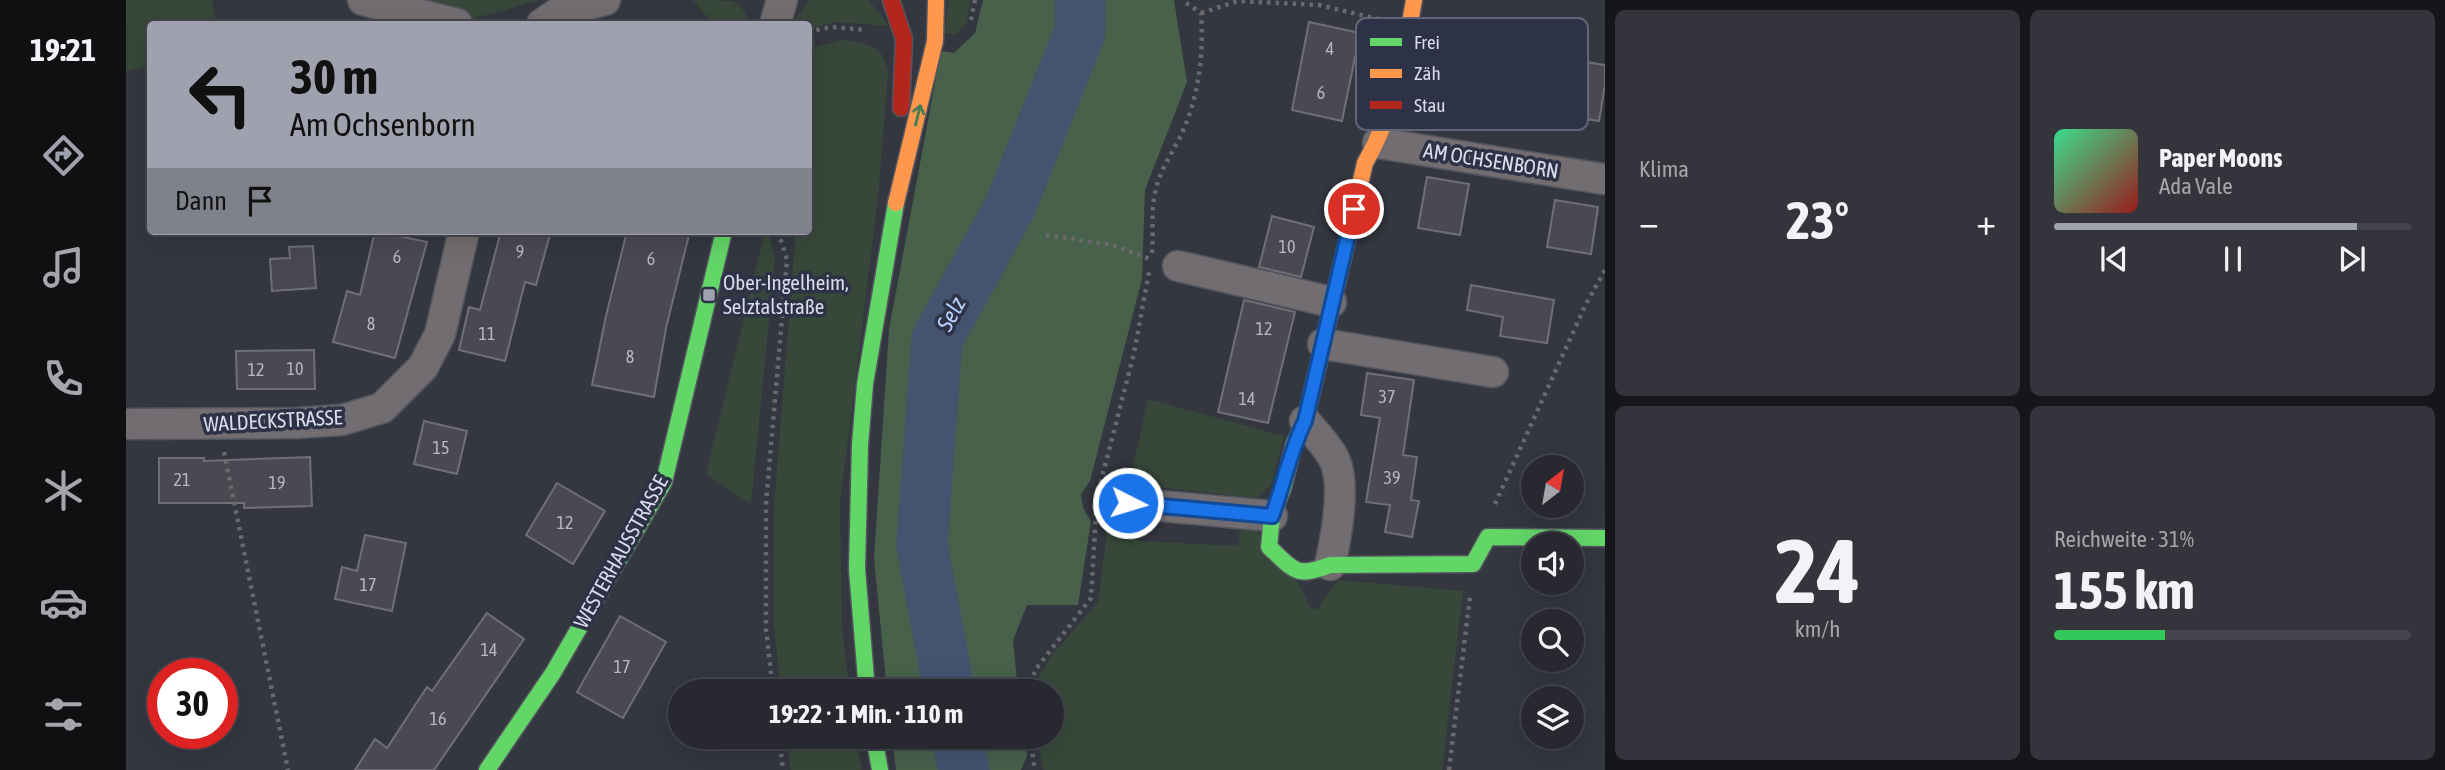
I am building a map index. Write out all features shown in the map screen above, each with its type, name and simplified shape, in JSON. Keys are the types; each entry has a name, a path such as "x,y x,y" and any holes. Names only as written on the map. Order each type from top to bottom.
{"street":[{"path":"363,0 445,21"},
{"path":"546,21 561,11 605,0"},
{"path":"776,21 782,0"},
{"path":"890,229 903,85 904,39 891,0"},
{"path":"866,679 858,569 860,445 873,324 890,229 936,41 936,0"},
{"path":"1411,18 1414,0"},
{"path":"1383,130 1365,163 1305,421 1294,444 1283,488 1272,516 1269,547 1293,569 1308,573 1329,565 1473,564 1488,537 1605,538"},
{"name":"AM OCHSENBORN","path":"1378,143 1603,178"},
{"name":"WALDECKSTRASSE","path":"126,424 342,420 382,408 423,367 440,334 463,235"},
{"name":"WESTERHAUSSTRASSE","path":"487,770 553,673 664,482 723,235"},
{"path":"1165,262 1331,302"},
{"path":"1323,344 1493,372"},
{"path":"1305,421 1334,459 1339,475 1338,531 1329,565"},
{"path":"1128,503 1272,516"},
{"path":"876,749 880,770"}],"path":[{"path":"1182,0 1201,13"},
{"path":"1201,13 1238,1 1319,5 1372,18"},
{"path":"1032,679 1036,668 1091,598 1097,497 1134,353 1165,262 1153,240 1152,212 1156,185 1183,132 1195,97 1203,43 1201,13"},
{"path":"812,31 832,27 877,33"},
{"path":"772,679 766,629 766,504 787,260 779,235"},
{"path":"1046,235 1112,245 1165,262"},
{"path":"1488,537 1490,514 1585,306 1605,270"},
{"path":"218,424 288,770"},
{"path":"1449,770 1473,564"},
{"path":"780,749 783,770"},
{"path":"1032,749 1035,770"}],"green space":[{"path":"126,0 212,0 216,21 147,21 147,68 126,71"},
{"path":"389,0 540,0 466,21"},
{"path":"693,0 733,1 745,12 748,21 710,21"},
{"path":"810,0 868,0 888,26 835,22 812,28 812,21 793,21"},
{"path":"949,0 971,0 966,23 955,35 944,33"},
{"path":"983,0 1174,0 1187,82 1145,190 1142,279 1090,481 1081,494 1083,508 1091,521 1078,605 1027,605 1013,640 1017,679 886,679 874,559 889,329 941,51 954,53 975,33"},
{"path":"843,40 868,45 882,55 888,72 878,199 840,504 842,627 848,679 780,679 774,627 774,506 795,242 792,235 812,235 814,47"},
{"path":"764,236 770,237 775,259 751,504 706,474"},
{"path":"1148,399 1284,436 1271,486 1256,498 1129,484"},
{"path":"1139,522 1139,541 1239,546 1240,526 1255,529 1297,581 1311,609 1317,609 1338,580 1463,591 1442,770 1043,770 1039,749 1064,749 1064,679 1038,677 1053,654 1098,602 1108,525"},
{"path":"788,749 858,749 862,770 791,770"},
{"path":"893,749 1026,749 1027,756 1021,770 896,770"}],"building":[{"path":"1309,22 1356,32 1356,53 1342,121 1292,110"},
{"path":"1588,62 1605,65 1605,85 1599,121 1588,119"},
{"path":"1427,177 1469,184 1460,235 1418,228"},
{"path":"1555,200 1598,207 1591,254 1547,247"},
{"path":"1272,216 1314,227 1301,277 1259,267"},
{"path":"374,235 394,235 427,242 395,358 333,342 347,291 360,295"},
{"path":"500,235 550,235 536,285 525,282 505,361 459,350 469,307 480,310"},
{"path":"626,235 689,235 666,328 654,397 592,385"},
{"path":"313,246 316,288 272,291 270,259 290,258 289,247"},
{"path":"1471,285 1554,300 1547,343 1500,336 1503,317 1467,310"},
{"path":"1244,300 1295,312 1268,423 1218,412"},
{"path":"314,350 315,389 237,389 236,351"},
{"path":"1367,373 1414,380 1403,455 1417,457 1411,500 1419,501 1412,537 1385,532 1390,505 1366,502 1380,418 1361,415"},
{"path":"424,421 467,431 457,474 414,464"},
{"path":"310,457 312,506 244,508 244,503 159,503 159,458 204,458 204,461"},
{"path":"557,483 605,511 573,564 526,535"},
{"path":"365,535 406,543 392,611 335,599 342,567 357,571"},
{"path":"487,613 524,639 434,770 355,770 375,739 387,748 427,687 432,691"},
{"path":"620,616 666,642 623,718 577,692"}],"waterway":[{"name":"Selz","path":"947,679 922,545 937,339 1010,207 1080,32 1080,0"},
{"name":"Selz","path":"960,749 964,770"}],"traffic: fast":[{"path":"866,679 857,569 860,445 865,384 896,203"},
{"path":"487,770 553,673 664,482 723,235"},
{"path":"1318,366 1305,421 1294,444 1283,488 1272,516 1269,547 1290,567 1309,571 1330,565 1473,564 1488,537 1605,538"},
{"path":"876,749 880,770"}],"traffic: slow":[{"path":"896,203 935,41 936,0"},
{"path":"1411,18 1414,0"},
{"path":"1318,366 1365,163 1381,130"}],"traffic: jam":[{"path":"891,0 904,39 901,108"}],"place":[{"name":"Ober-Ingelheim, Selztalstraße","path":"709,295"}],"route":[{"path":"1128,503 1272,516 1283,488 1294,444 1305,421 1354,209"}]}
